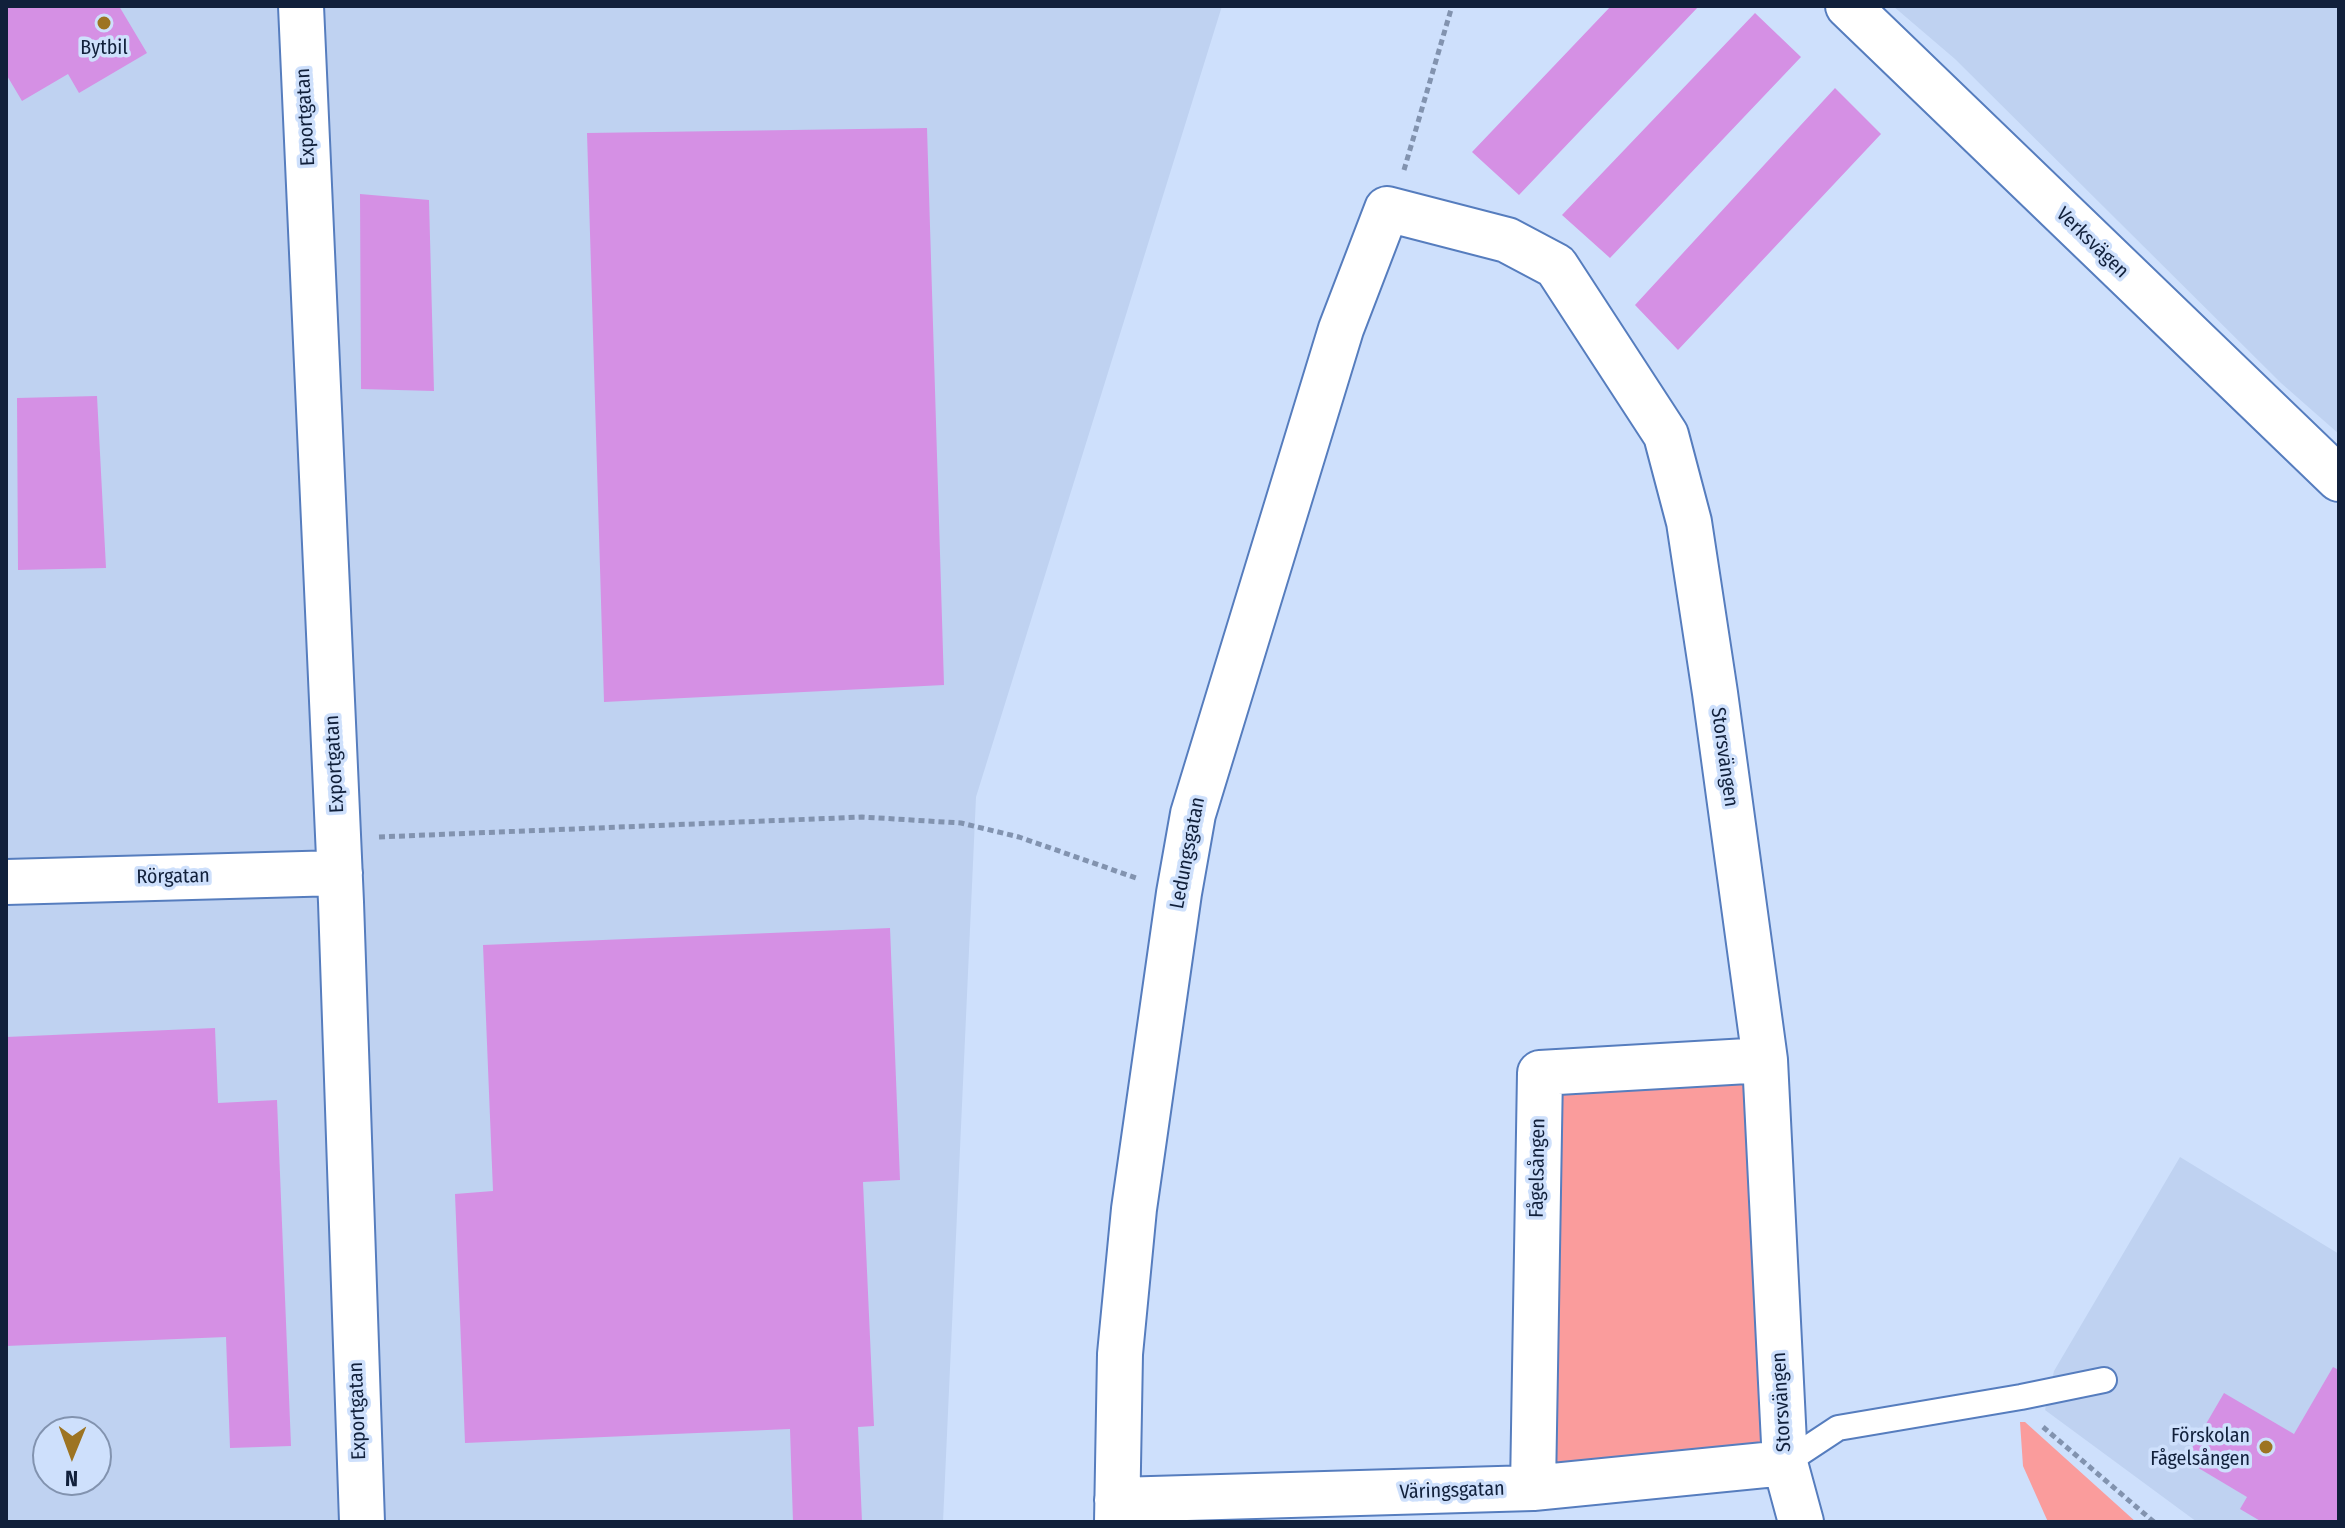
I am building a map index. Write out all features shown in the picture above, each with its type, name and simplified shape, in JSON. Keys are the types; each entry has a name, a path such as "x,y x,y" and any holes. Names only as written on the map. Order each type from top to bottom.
{"street":[{"name":"Exportgatan","path":"301,6 339,856 362,1522"},
{"name":"Verksvägen","path":"1848,6 2339,479"},
{"name":"Ledungsgatan","path":"1117,1511 1120,1354 1134,1209 1193,814 1341,329 1387,209"},
{"name":"Storsvängen","path":"1387,209 1507,240 1556,266 1666,435 1689,522 1718,708 1765,1060 1785,1463 1801,1522"},
{"name":"Rörgatan","path":"6,882 339,856"},
{"name":"Fågelsången","path":"1533,1488 1540,1073 1765,1060"},
{"name":"Väringsgatan","path":"1117,1511 1533,1488 1785,1463"}],"lane":[{"name":"Storsvängen","path":"1785,1463 1838,1428 2104,1380"}],"path":[{"path":"1387,209 1403,172 1452,6"},
{"path":"339,856 862,817 961,823 1019,837 1179,893"},
{"path":"2021,1397 2026,1412 2154,1522"}],"shaded area":[{"path":"6,6 1222,6 976,797 943,1522 6,1522"},
{"path":"1893,6 2339,6 2339,434 2281,383 1955,59"},
{"path":"1765,1060 1785,1463 1533,1488 1540,1073"},
{"path":"2180,1157 2339,1254 2339,1522 2197,1522 2045,1410 2054,1371"},
{"path":"2020,1422 2025,1422 2136,1522 2048,1522 2023,1466"}],"building":[{"path":"6,6 119,6 147,53 79,93 68,74 22,101 6,74"},
{"path":"1611,6 1699,6 1519,195 1472,152"},
{"path":"1755,13 1801,57 1610,258 1562,215"},
{"path":"1835,88 1881,134 1678,350 1635,305"},
{"path":"927,128 944,685 604,702 587,133"},
{"path":"360,194 429,200 434,391 361,389"},
{"path":"97,396 106,568 18,570 17,398"},
{"path":"890,928 900,1180 863,1182 874,1426 858,1427 862,1522 793,1522 790,1429 465,1443 455,1194 493,1191 483,945"},
{"path":"215,1028 218,1103 277,1100 291,1446 230,1448 226,1337 6,1346 6,1037"},
{"name":"Förskolan Fågelsången","path":"2333,1367 2339,1370 2339,1522 2262,1522 2240,1509 2247,1497 2185,1460 2224,1393 2294,1434"}],"place":[{"name":"Bytbil","path":"104,23"},
{"name":"Förskolan Fågelsången","path":"2266,1447"}]}
